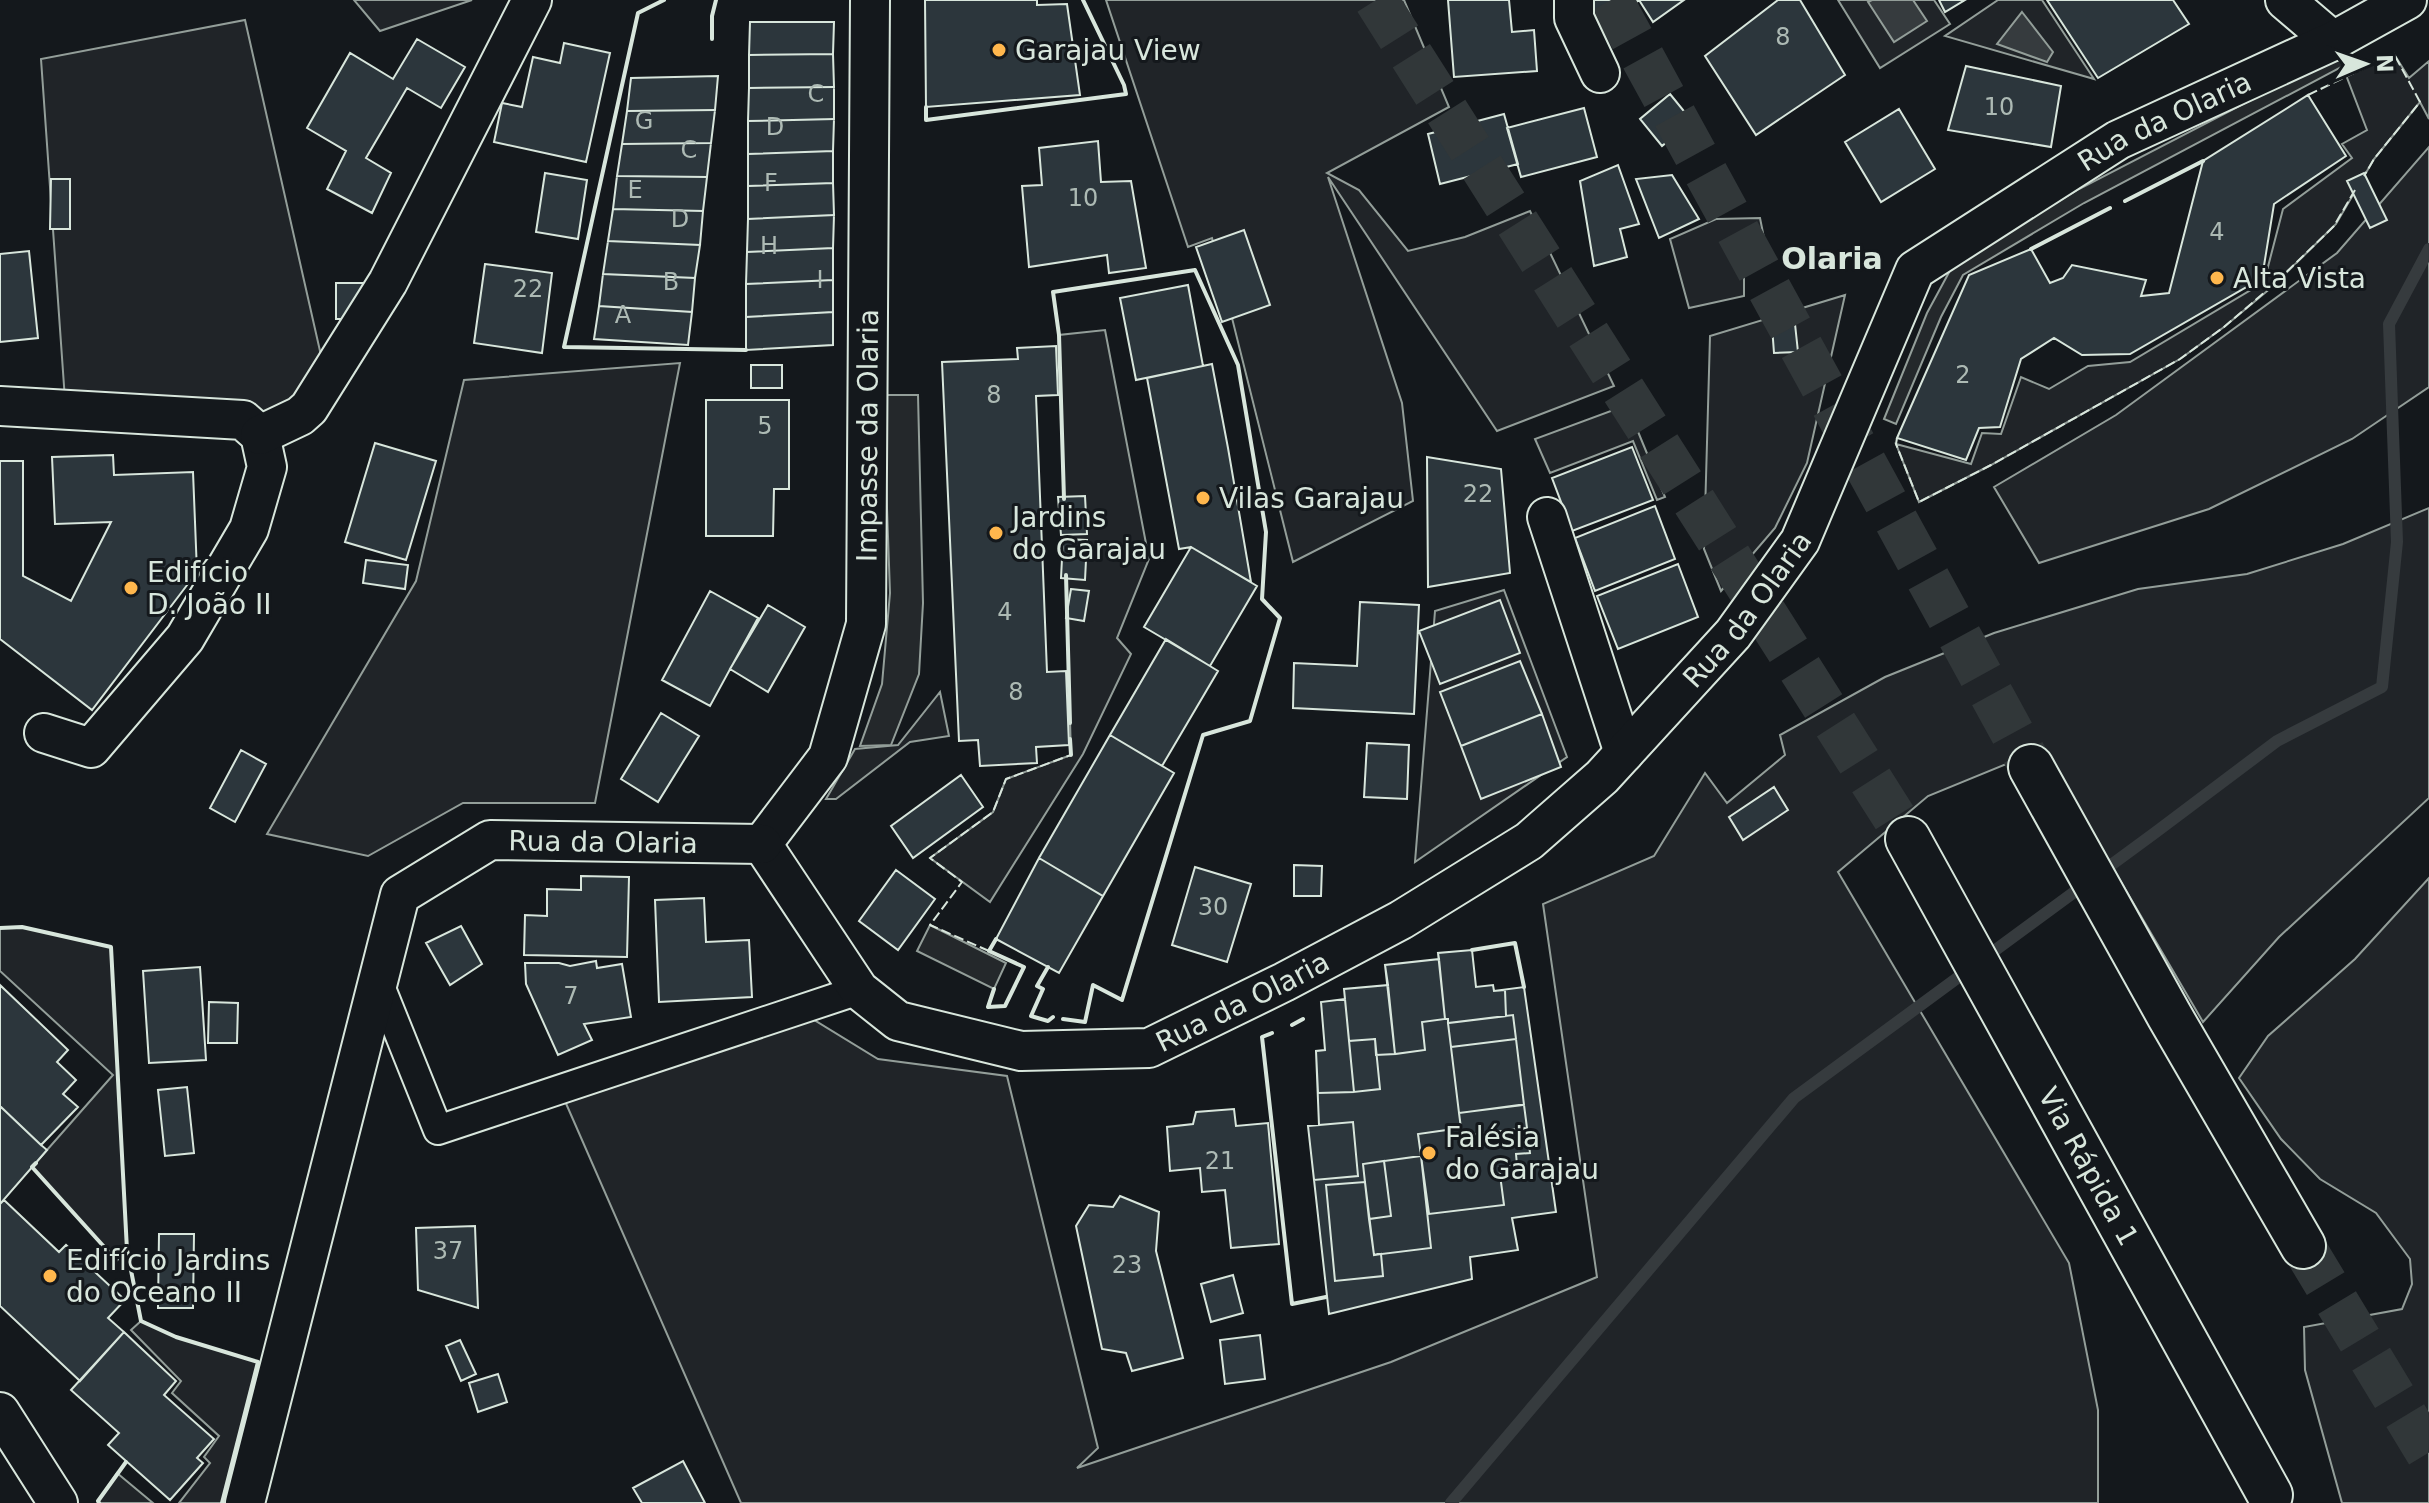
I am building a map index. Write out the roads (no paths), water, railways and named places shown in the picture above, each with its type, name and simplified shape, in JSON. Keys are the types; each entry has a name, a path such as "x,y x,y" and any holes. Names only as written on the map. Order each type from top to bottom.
{"highway":[{"path":"2031,767 2303,1246"},
{"name":"Via Rápida 1","path":"1908,839 2270,1495"}],"street":[{"path":"260,435 300,416 309,408 388,282 532,0"},
{"name":"Impasse da Olaria","path":"762,844 828,757 866,624 870,0"},
{"path":"1574,0 1574,18 1600,73"},
{"path":"2285,0 2333,41"},
{"name":"Rua da Olaria","path":"245,1503 400,895 490,840 762,844 859,990 898,1021 1021,1051 1149,1048 1401,920 1529,841 1602,777 1733,634 1800,541 1915,270 2118,140 2333,41 2407,0"},
{"path":"0,406 243,420 260,435 267,467 249,529 185,638 91,748 44,733"},
{"path":"1547,517 1624,753"},
{"path":"378,981 438,1130 859,990"},
{"path":"0,1412 58,1503"}],"waterway":[{"path":"1451,1503 1794,1098 2277,741 2382,687 2397,542 2389,324 2429,249"}],"tunnel":[{"path":"1376,0 1908,839"},
{"path":"1611,0 2031,767"},
{"path":"2303,1246 2429,1455"}],"place":[{"name":"Garajau View","path":"999,50"},
{"name":"Alta Vista","path":"2217,278"},
{"name":"Vilas Garajau","path":"1203,498"},
{"name":"Jardins do Garajau","path":"996,533"},
{"name":"Edifício D. João II","path":"131,588"},
{"name":"Falésia do Garajau","path":"1429,1153"},
{"name":"Edifício Jardins do Oceano II","path":"50,1276"}],"district":[{"name":"Olaria","path":"1832,259"}]}
